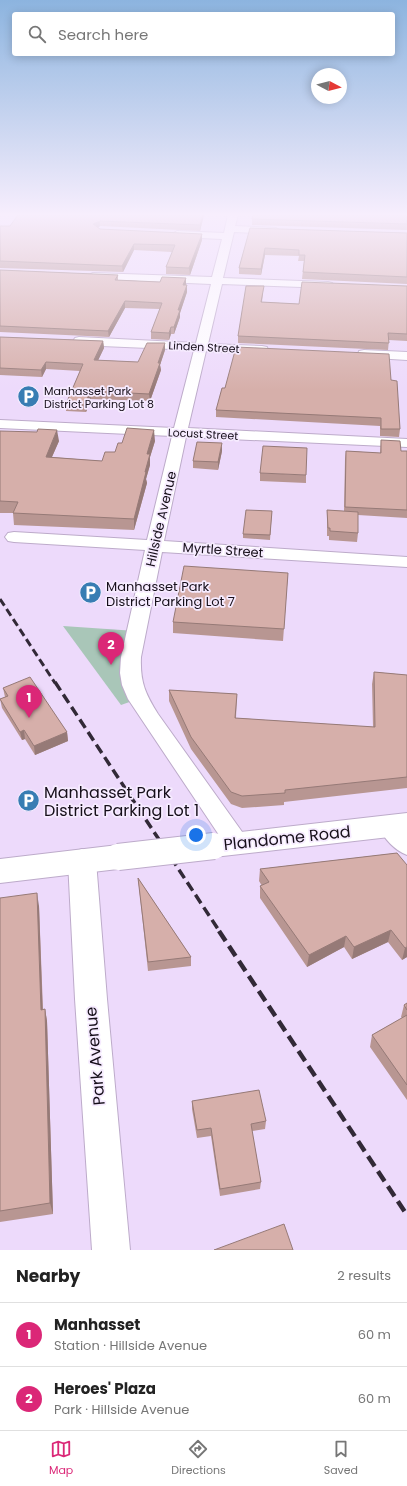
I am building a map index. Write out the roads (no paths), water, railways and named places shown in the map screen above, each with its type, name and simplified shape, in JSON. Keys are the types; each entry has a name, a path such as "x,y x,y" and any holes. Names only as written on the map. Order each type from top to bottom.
{"main road":[{"name":"Plandome Road","path":"0,871 225,845 401,832"},
{"name":"Park Avenue","path":"82,861 91,999 111,1250"}],"street":[{"name":"Hillside Avenue","path":"219,273 180,433 139,614 131,657 130,673 132,685 138,699 225,845"},
{"path":"79,275 335,286"},
{"name":"Linden Street","path":"70,341 272,350"},
{"path":"350,354 407,356"},
{"name":"Locust Street","path":"0,424 407,443"},
{"name":"Myrtle Street","path":"14,536 407,562"}],"railway":[{"path":"0,599 55,683"},
{"path":"55,682 220,932"},
{"path":"219,931 407,1215"}],"place":[{"name":"Manhasset Park District Parking Lot 8","path":"29,397"},
{"name":"Manhasset Park District Parking Lot 7","path":"91,593"},
{"name":"Heroes' Plaza","path":"111,665"},
{"name":"Manhasset","path":"29,718"},
{"name":"Manhasset Park District Parking Lot 1","path":"29,801"}]}
